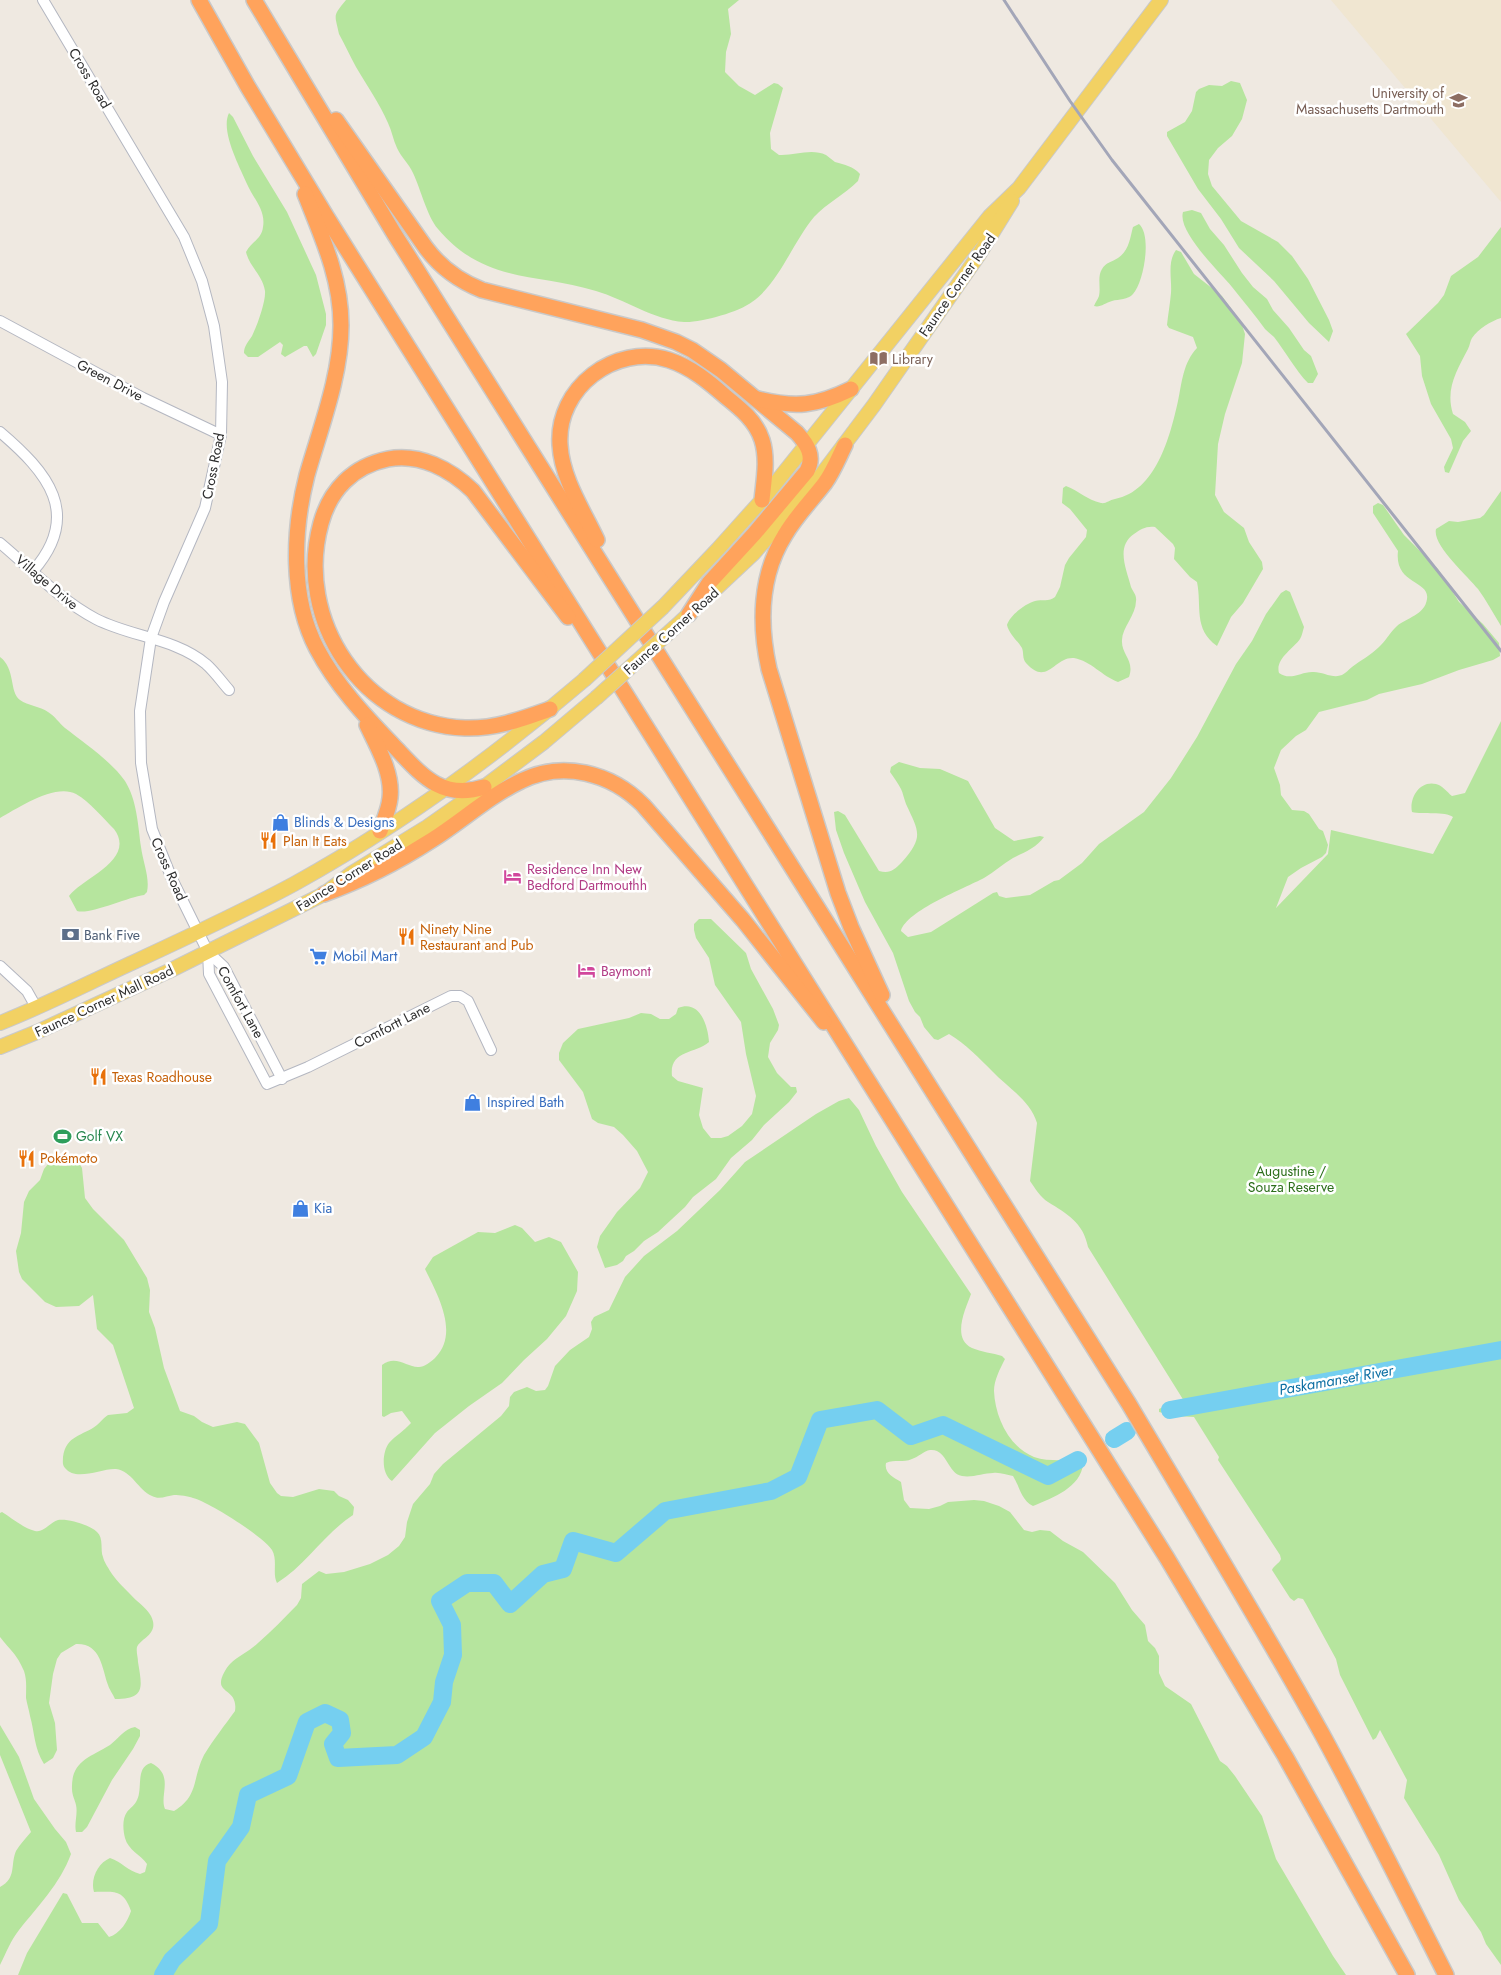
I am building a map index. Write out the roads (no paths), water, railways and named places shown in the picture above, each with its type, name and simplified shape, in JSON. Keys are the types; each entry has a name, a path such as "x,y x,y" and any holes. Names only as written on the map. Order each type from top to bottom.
{"highway":[{"path":"199,0 290,156 1188,1592 1285,1756 1407,1975"},
{"path":"254,0 395,235 1130,1404 1228,1568 1340,1767 1446,1975"},
{"path":"294,68 349,137 426,248 450,273 469,285 482,290 642,330 676,342 692,350 721,370 797,433 807,446 811,460 806,471 754,534 709,583 689,614"},
{"path":"290,156 333,266 341,322 338,365 307,477 301,507 298,538 300,591 306,624 317,649 331,672 358,708 432,782 444,789 466,792 484,787"},
{"path":"624,598 572,489 561,455 560,434 565,412 577,390 595,372 624,359 645,356 669,360 690,369 702,377 742,410 759,432 764,449 765,462 762,500"},
{"path":"757,399 786,405 805,405 823,401 850,389"},
{"path":"845,445 827,481 786,533 778,549 764,596 763,639 769,669 838,893 851,927 904,1044"},
{"path":"550,709 498,726 467,728 444,726 404,713 381,698 360,680 330,637 317,601 314,578 319,530 326,507 338,488 362,468 392,458 425,461 448,471 465,484 476,496 557,604 597,648"},
{"path":"358,708 382,757 390,787 389,806 380,831"},
{"path":"324,894 358,882 403,858 523,779 560,771 592,774 620,786 642,805 729,903 773,956 808,1004 854,1057"}],"main road":[{"name":"Faunce Corner Road","path":"208,952 324,894 352,873 427,826 484,787 544,742 596,698 753,554 777,528 845,445 1000,223 1019,188 1161,0"},
{"name":"Faunce Corner Road","path":"198,932 296,882 380,831 444,789 550,709 584,680 663,607 762,500 990,216 1019,188"},
{"path":"930,292 946,301"},
{"name":"Faunce Corner Mall Road","path":"0,1023 198,932"},
{"name":"Faunce Corner Mall Road","path":"0,1047 37,1032 208,952"}],"street":[{"name":"Cross Road","path":"44,0 184,237 202,281 214,326 222,382 221,435 205,508 164,602 151,638 140,711 142,780 148,813 157,844 172,879 208,952"},
{"name":"Green Drive","path":"0,321 136,394 221,435"},
{"path":"0,432 26,455 39,470 49,485 55,502 57,520 54,537 45,556 33,571"},
{"name":"Village Drive","path":"0,543 60,596 84,612 121,630 180,648 198,658 229,690"},
{"name":"Comfort Lane","path":"208,952 224,966 282,1078"},
{"name":"Comfort Lane","path":"208,952 209,974 267,1084"},
{"path":"0,966 27,991 36,1007"},
{"name":"Comfortt Lane","path":"267,1084 451,996 460,996 468,1001 491,1050"}],"waterway":[{"name":"Paskamanset River","path":"1170,1410 1501,1350"},
{"name":"Paskamanset River","path":"163,1975 172,1960 209,1924 217,1861 241,1827 248,1795 288,1776 307,1722 325,1713 340,1720 342,1733 333,1744 338,1758 397,1755 424,1737 442,1702 444,1682 453,1655 452,1625 440,1601 467,1583 494,1583 510,1604 543,1574 563,1569 573,1541 616,1553 665,1511 771,1491 798,1477 820,1420 877,1410 911,1436 943,1425 1048,1476 1078,1460"},
{"name":"Paskamanset River","path":"1114,1439 1127,1431"}],"railway":[{"path":"1004,0 1070,101 1112,160 1501,651"}],"place":[{"name":"University of Massachusetts Dartmouth","path":"1458,101"},
{"name":"Library","path":"878,359"},
{"name":"Blinds & Designs","path":"280,822"},
{"name":"Plan It Eats","path":"269,841"},
{"name":"Residence Inn New Bedford Dartmouthh","path":"513,877"},
{"name":"Bank Five","path":"70,935"},
{"name":"Ninety Nine Restaurant and Pub","path":"406,937"},
{"name":"Mobil Mart","path":"319,956"},
{"name":"Baymont","path":"587,971"},
{"name":"Texas Roadhouse","path":"98,1077"},
{"name":"Inspired Bath","path":"473,1102"},
{"name":"Golf VX","path":"62,1136"},
{"name":"Pokémoto","path":"26,1158"},
{"name":"Kia","path":"300,1208"}],"park label":[{"name":"Augustine / Souza Reserve","path":"1291,1180"}]}
